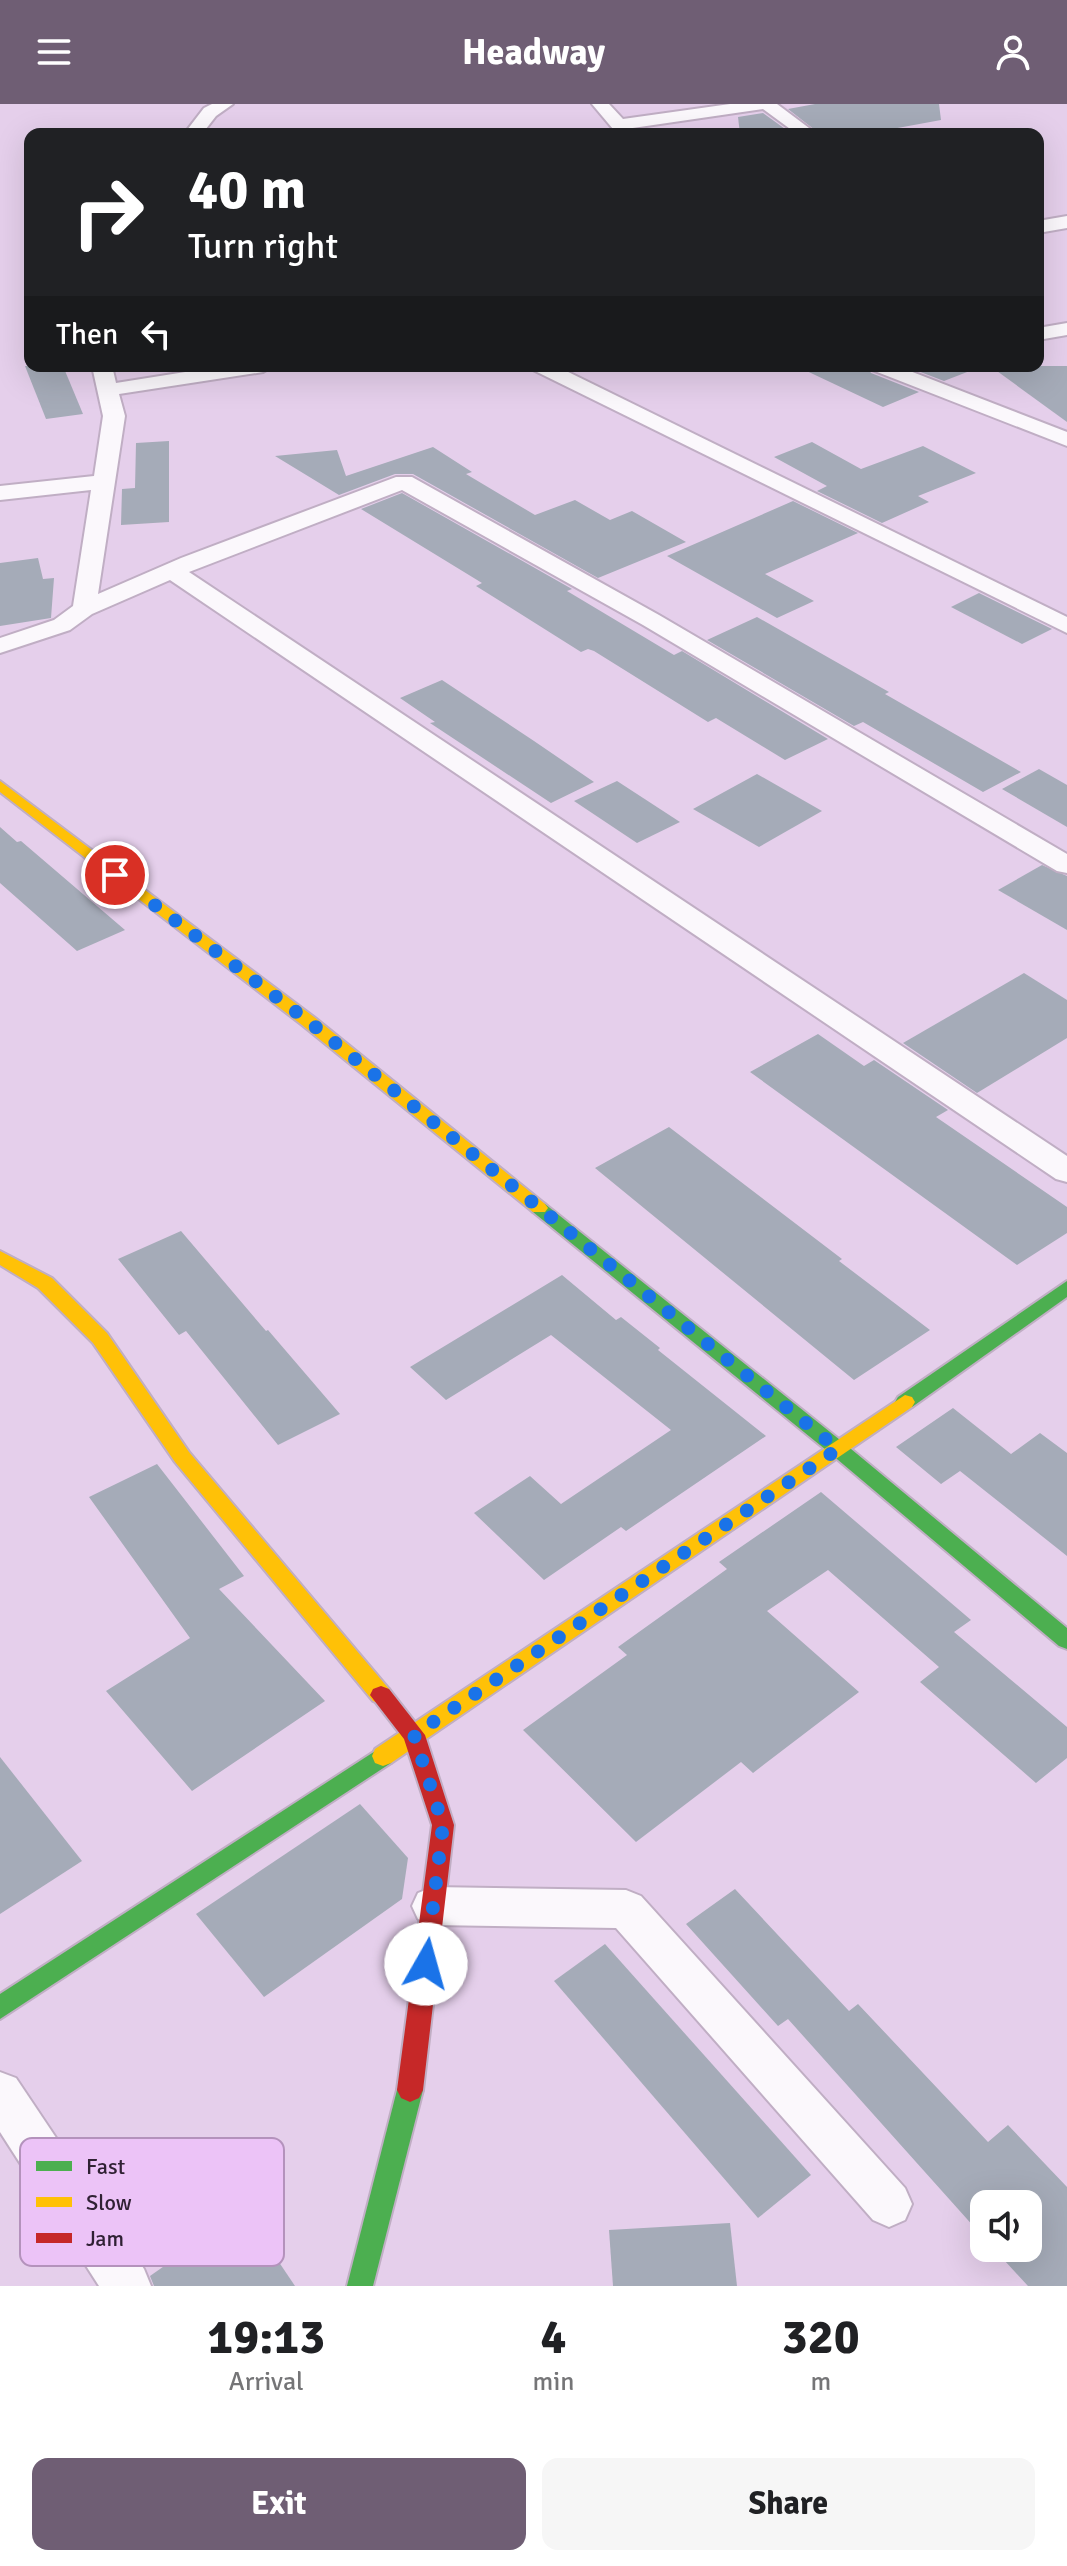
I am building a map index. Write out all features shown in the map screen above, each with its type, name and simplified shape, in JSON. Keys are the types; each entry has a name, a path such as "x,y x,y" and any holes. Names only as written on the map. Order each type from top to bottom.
{"street":[{"path":"198,128 210,112 225,104"},
{"path":"600,104 619,125 766,104 800,128"},
{"path":"1044,226 1067,222"},
{"path":"1044,333 1067,329"},
{"path":"84,609 114,416 104,372"},
{"path":"108,390 224,372"},
{"path":"552,372 1067,626"},
{"path":"894,372 1067,440"},
{"path":"0,493 104,482"},
{"path":"0,646 62,625 84,609 172,571 404,482 651,620 1067,865"},
{"path":"172,571 1067,1171"},
{"path":"0,785 321,1030 838,1449 1067,1640"},
{"path":"0,1258 45,1283 100,1338 182,1457 414,1735 443,1825 412,2081 360,2286"},
{"path":"0,2007 414,1735 838,1449 1067,1288"},
{"path":"433,1906 626,1909 889,2204"},
{"path":"0,2093 30,2138"},
{"path":"114,2266 127,2286"}],"building":[{"path":"815,104 939,104 941,120 898,128 812,128 788,109"},
{"path":"763,113 784,128 739,128 738,117"},
{"path":"1044,366 1067,366 1067,422 998,372 1044,372"},
{"path":"27,372 66,372 83,414 46,419"},
{"path":"809,372 870,372 919,392 883,407"},
{"path":"921,372 967,372 944,381"},
{"path":"169,441 169,522 121,525 122,489 135,488 136,443"},
{"path":"812,442 861,469 923,446 976,473 918,496 929,502 882,523 817,491 827,486 774,457"},
{"path":"433,447 472,472 466,474 535,515 575,500 610,520 632,511 686,542 598,578 413,474 395,474 339,495 275,456 337,450 346,476"},
{"path":"402,493 572,589 567,591 674,655 682,651 828,739 785,760 716,718 708,722 594,651 588,649 581,652 476,586 482,583 361,509"},
{"path":"793,501 858,533 765,574 814,601 777,618 667,556"},
{"path":"38,558 43,579 54,578 51,618 0,626 0,563"},
{"path":"979,593 1052,629 1022,644 951,607"},
{"path":"757,617 1021,772 983,792 863,722 854,726 707,640"},
{"path":"442,680 594,782 551,803 430,723 435,722 400,698"},
{"path":"1039,769 1067,785 1067,827 1002,789"},
{"path":"757,774 822,811 759,847 693,809"},
{"path":"617,781 680,822 637,843 574,801"},
{"path":"0,827 17,842 21,841 125,930 77,951 0,883"},
{"path":"1042,865 1067,876 1067,930 998,890"},
{"path":"1024,973 1067,1000 1067,1038 977,1093 903,1043"},
{"path":"818,1034 864,1066 874,1060 948,1110 936,1117 1067,1207 1067,1233 1017,1265 750,1072"},
{"path":"669,1127 930,1330 854,1380 595,1168"},
{"path":"181,1231 340,1414 278,1445 186,1331 179,1335 118,1259"},
{"path":"562,1275 616,1320 621,1317 766,1436 626,1531 621,1527 544,1580 474,1513 530,1476 561,1504 671,1430 551,1335 446,1400 410,1367"},
{"path":"953,1408 1011,1454 1040,1433 1067,1453 1067,1556 960,1471 941,1484 896,1447"},
{"path":"157,1464 244,1576 219,1589 325,1701 192,1791 106,1691 190,1638 89,1497"},
{"path":"821,1492 971,1620 954,1632 1067,1727 1067,1758 1036,1783 920,1682 939,1667 828,1570 767,1611 859,1692 753,1773 741,1762 636,1842 523,1730 627,1655 618,1647 727,1569 719,1562"},
{"path":"0,1757 82,1861 0,1914"},
{"path":"360,1804 408,1858 402,1899 264,1997 196,1914"},
{"path":"735,1889 849,2011 858,2004 988,2142 1008,2125 1067,2187 1067,2286 1028,2286 1006,2262 1042,2262 1042,2190 970,2190 970,2222 788,2019 778,2026 686,1924"},
{"path":"605,1944 811,2175 758,2218 554,1981"},
{"path":"730,2223 737,2286 613,2286 609,2230"},
{"path":"164,2266 282,2266 295,2286 154,2286 150,2276"}],"traffic: fast":[{"path":"539,1208 838,1449 1067,1640"},
{"path":"905,1402 1067,1288"},
{"path":"0,2008 383,1756"},
{"path":"360,2286 410,2090"}],"traffic: slow":[{"path":"0,785 308,1021 539,1208"},
{"path":"0,1257 45,1283 100,1338 182,1457 381,1695"},
{"path":"383,1756 905,1402"}],"traffic: jam":[{"path":"381,1695 414,1735 443,1825 410,2090"}],"route":[{"path":"115,875 308,1021 838,1449 414,1735 443,1825 426,1964"}]}
